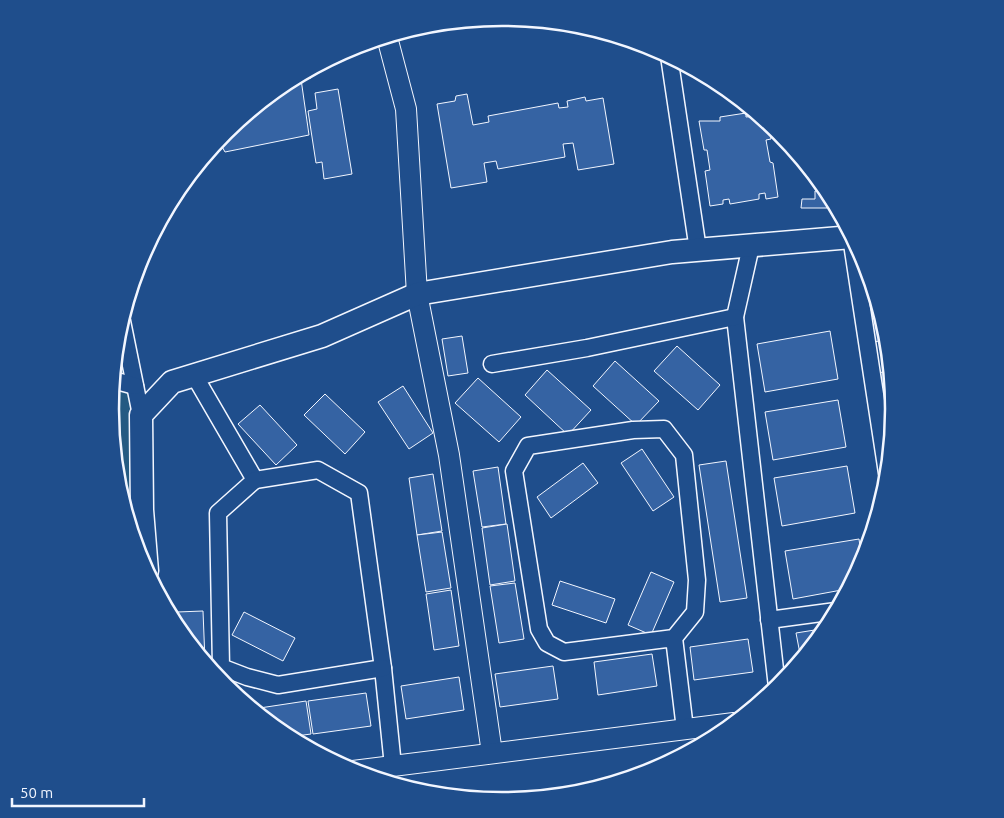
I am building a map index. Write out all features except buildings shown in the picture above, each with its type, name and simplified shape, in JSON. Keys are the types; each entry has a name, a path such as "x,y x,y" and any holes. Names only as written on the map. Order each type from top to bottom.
{"main road":[{"path":"145,546 142,510 141,415 172,382 322,336 417,294 672,252 844,238"}],"street":[{"path":"389,44 406,109 417,294 449,455 492,753"},
{"path":"670,66 698,250"},
{"path":"751,246 735,317 776,677"},
{"path":"856,263 883,444"},
{"path":"492,364 587,348 735,317"},
{"path":"126,341 141,415"},
{"path":"194,375 255,480"},
{"path":"120,382 135,386"},
{"path":"674,638 564,652 548,643 539,629 514,471 528,446 633,430 664,429 684,455 697,580 696,612 674,638 685,729"},
{"path":"384,668 278,685 247,677 221,667 218,513 255,480 318,470 359,493 384,668 393,766"},
{"path":"769,620 826,612"},
{"path":"372,769 718,725"}],"shaded area":[{"path":"124,353 141,415 140,533 127,484 120,434 120,384"}]}
